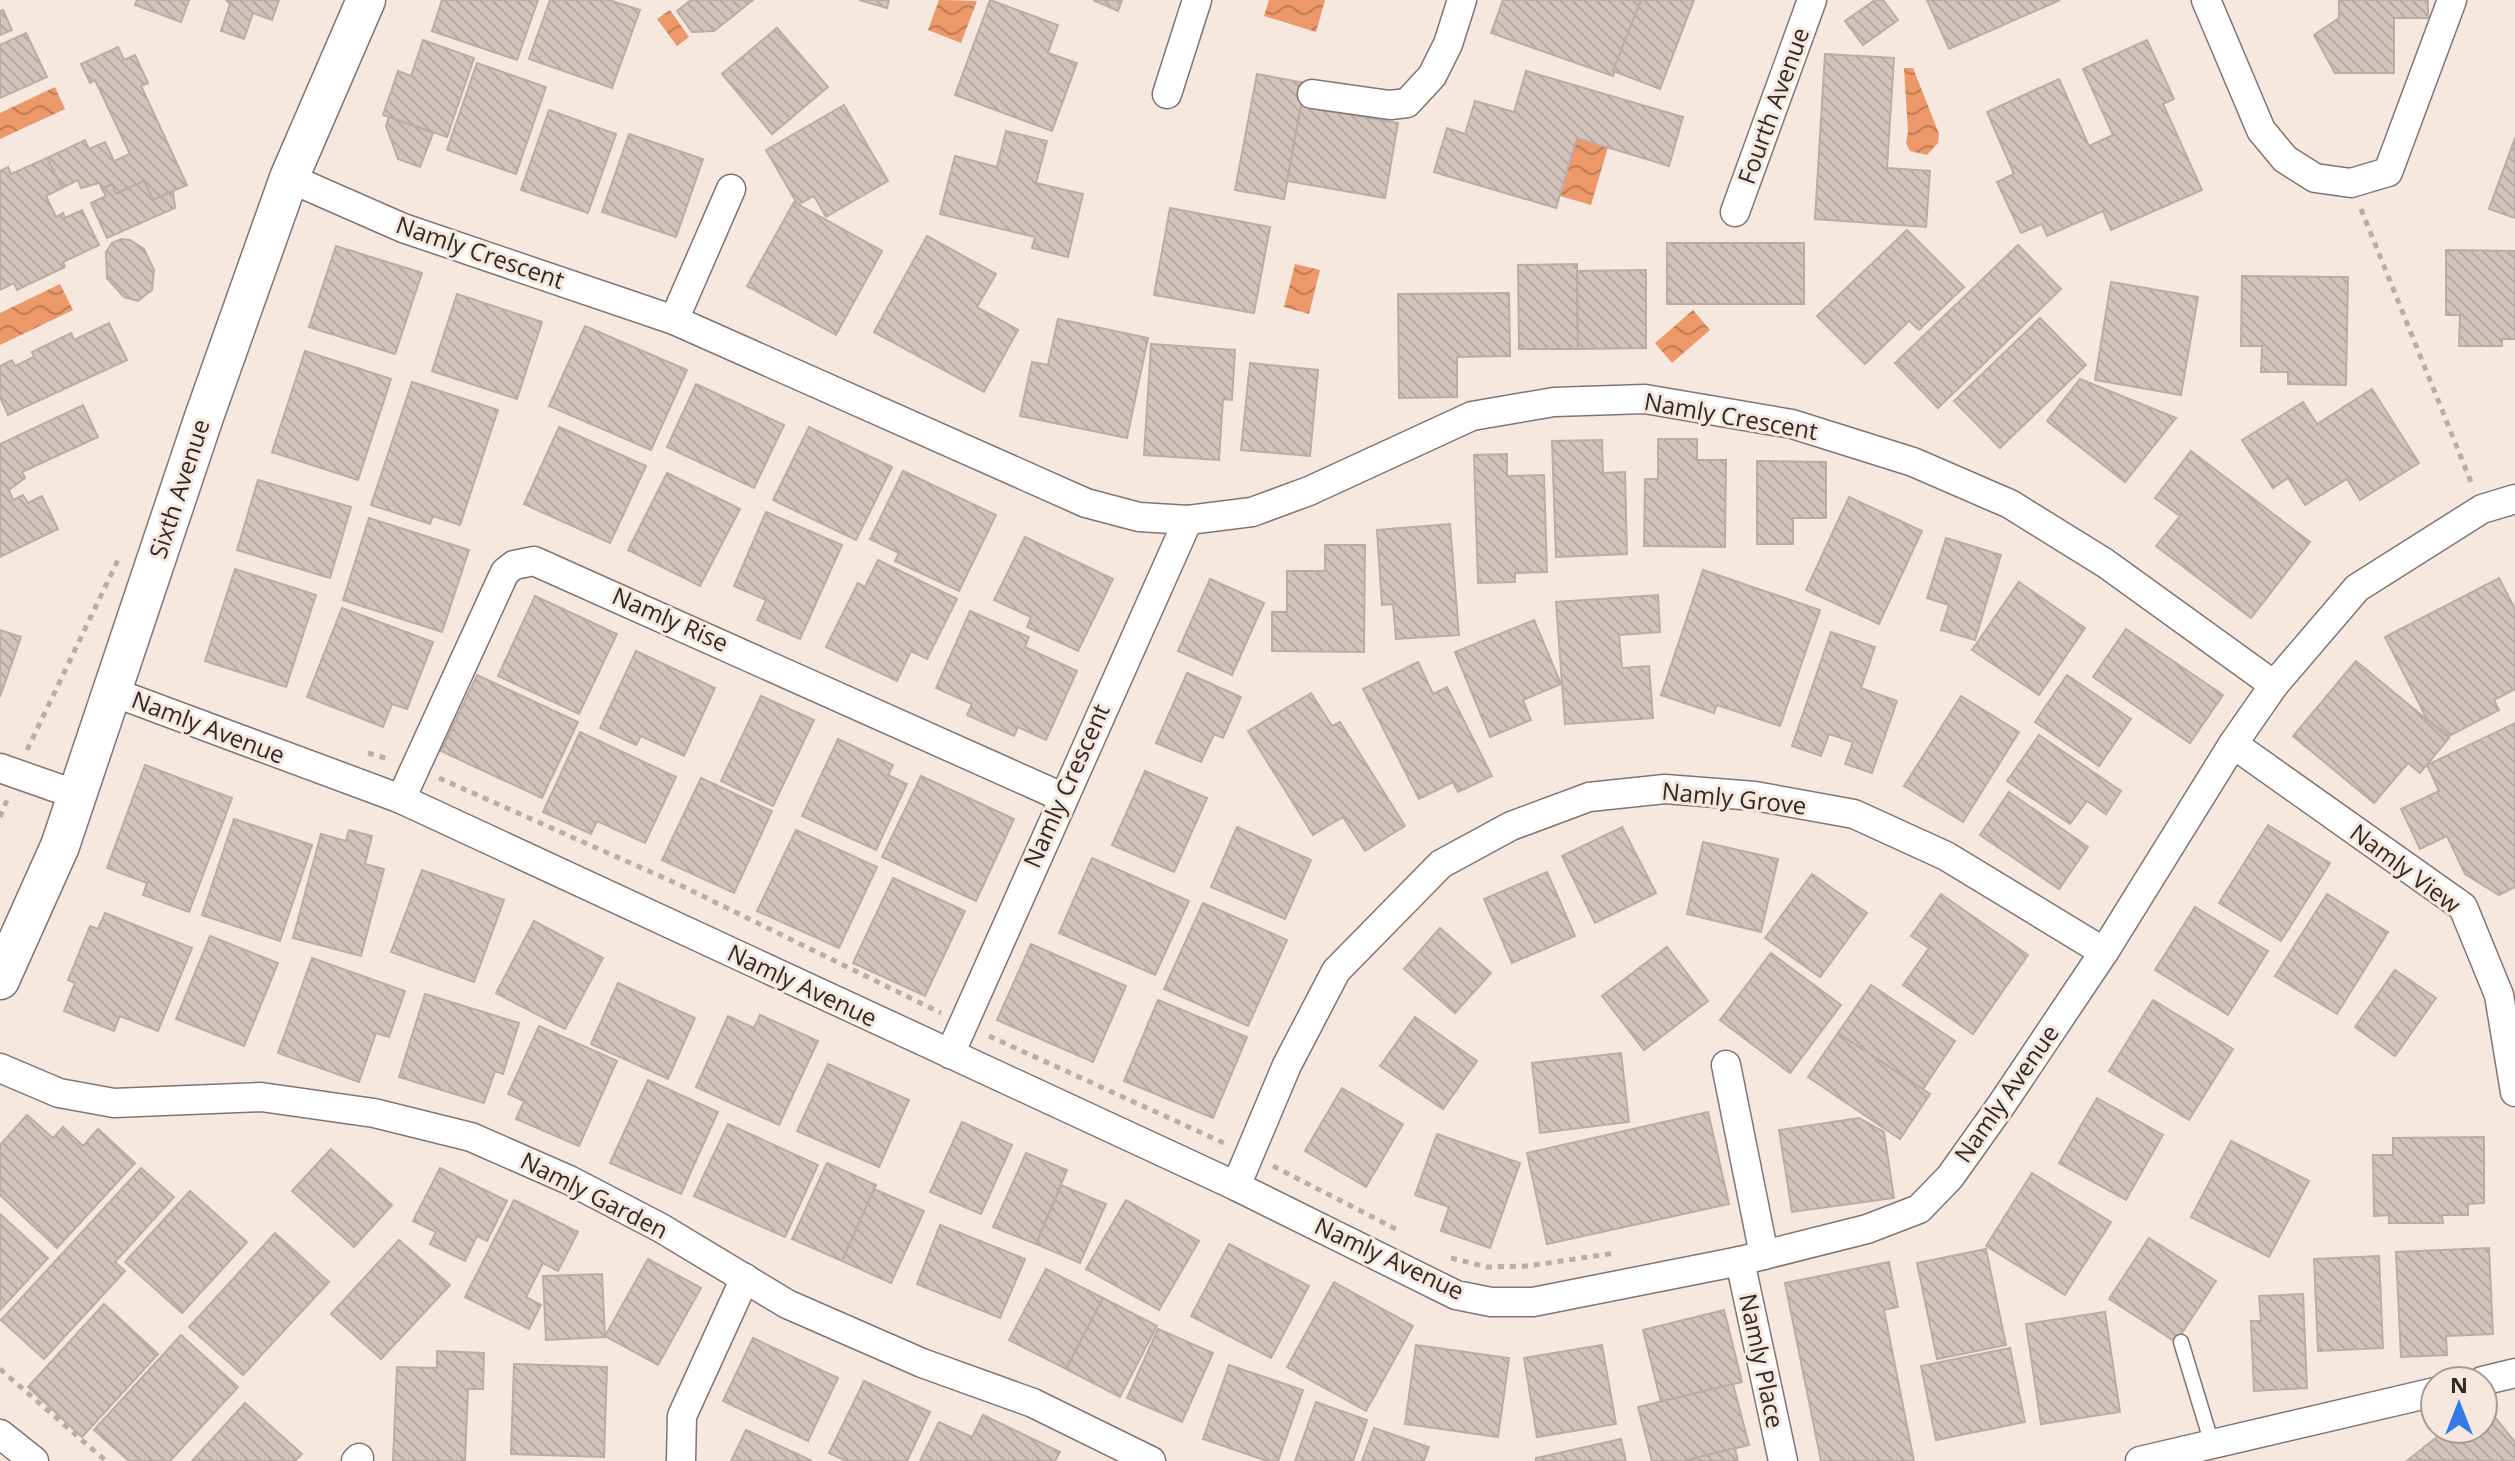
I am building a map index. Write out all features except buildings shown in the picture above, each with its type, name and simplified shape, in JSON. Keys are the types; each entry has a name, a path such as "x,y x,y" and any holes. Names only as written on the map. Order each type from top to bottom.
{"main road":[{"name":"Sixth Avenue","path":"0,980 60,846 204,417 289,178 366,0"}],"street":[{"path":"1167,94 1197,0"},
{"path":"1312,94 1390,105 1407,103 1432,76 1448,44 1462,0"},
{"name":"Fourth Avenue","path":"1735,212 1812,0"},
{"path":"2206,0 2261,130 2285,159 2315,178 2351,183 2388,172 2452,0"},
{"name":"Namly Crescent","path":"289,178 403,228 674,320 1086,503 1139,517 1188,520 1252,512 1309,491 1472,416 1554,402 1645,399 1792,424 1913,462 2010,504 2105,563 2274,685"},
{"path":"674,320 731,189"},
{"name":"Namly Avenue","path":"113,692 401,799 1236,1186 1456,1295 1491,1302 1533,1302 1752,1258 1867,1229 1919,1209 1950,1177 2104,952 2233,744 2274,685 2357,588 2482,509 2515,499"},
{"name":"Namly Crescent","path":"950,1054 1188,520"},
{"name":"Namly Rise","path":"401,799 505,572 514,565 534,561 1062,797"},
{"name":"Namly View","path":"2233,744 2463,907 2499,995 2515,1092"},
{"path":"0,768 77,795"},
{"name":"Namly Grove","path":"1236,1186 1287,1065 1336,971 1441,864 1511,826 1589,797 1665,789 1755,796 1854,814 1946,856 2104,952"},
{"name":"Namly Place","path":"1726,1065 1783,1461"},
{"name":"Namly Garden","path":"0,1068 59,1093 114,1103 261,1097 374,1113 471,1137 569,1180 661,1228 787,1304 922,1363 1033,1403 1151,1461"},
{"path":"681,1461 682,1416 745,1278"},
{"path":"2140,1461 2419,1396"},
{"path":"0,1434 34,1461"}],"lane":[{"path":"2181,1342 2212,1444"}],"path":[{"path":"2351,183 2482,509"},
{"path":"366,752 416,767 680,885 963,1024 1249,1154 1397,1230"},
{"path":"1437,1251 1451,1258 1487,1267 1528,1266 1621,1253"},
{"path":"0,1369 106,1461"}],"water":[{"path":"939,0 977,1 961,43 928,30"},
{"path":"1269,0 1325,0 1316,32 1264,16"},
{"path":"670,10 689,37 677,46 657,19"},
{"path":"1904,68 1913,68 1939,134 1938,143 1927,155 1910,151 1906,143"},
{"path":"55,87 65,109 0,139 0,113"},
{"path":"1577,138 1608,147 1591,205 1560,196"},
{"path":"1295,264 1320,270 1309,314 1284,307"},
{"path":"60,284 73,310 0,345 0,313"},
{"path":"1693,310 1710,330 1672,363 1655,343"}]}
